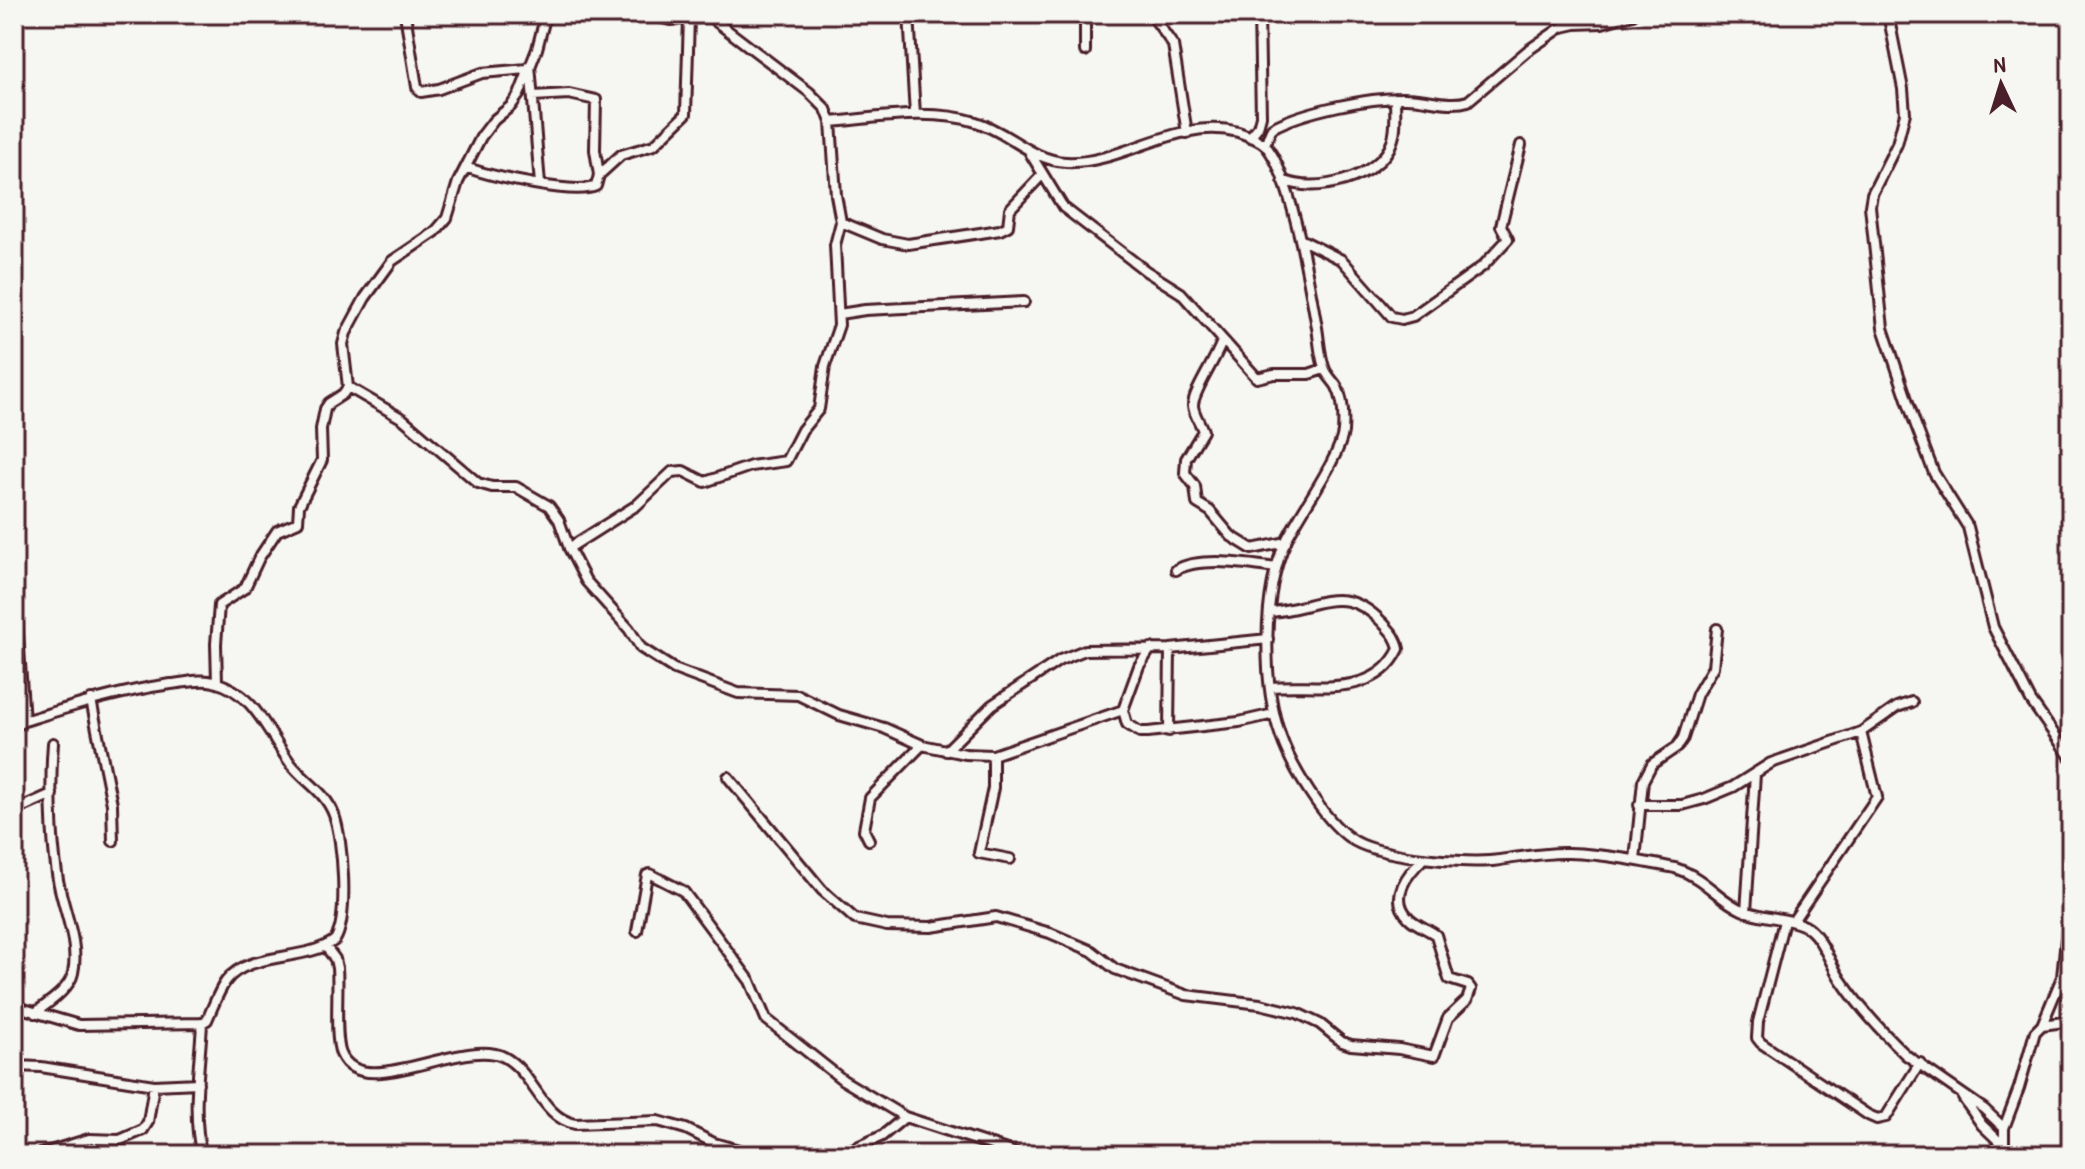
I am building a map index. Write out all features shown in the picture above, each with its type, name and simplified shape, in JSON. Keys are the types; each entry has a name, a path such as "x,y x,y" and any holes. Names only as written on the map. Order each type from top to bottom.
{"street":[{"path":"405,14 417,87 421,92 439,89 482,73 529,66"},
{"path":"217,682 219,605 245,588 259,558 277,531 298,522 300,503 322,460 321,429 325,409 348,387 343,340 356,314 392,261 444,223 458,182 468,168 481,137 519,95 537,49 546,14"},
{"path":"569,548 637,505 676,470 705,482 751,466 786,461 802,430 819,409 825,366 837,333 839,314 835,245 841,222 831,122 826,109 809,92 712,18 671,20 643,14"},
{"path":"909,14 915,115"},
{"path":"1085,14 1085,51"},
{"path":"1151,14 1173,45 1187,133"},
{"path":"1250,137 1258,127 1261,116 1259,14"},
{"path":"1572,14 1575,24"},
{"path":"1265,144 1272,128 1301,115 1395,98 1456,103 1468,101 1542,39 1562,27 1602,23 1633,14"},
{"path":"1888,14 1905,113 1897,144 1872,194 1870,206 1883,328 1934,473 1968,527 1993,627 2031,701 2071,758"},
{"path":"599,175 621,155 654,145 686,114 689,18"},
{"path":"529,66 540,184"},
{"path":"468,168 503,178 566,189 590,189 597,184 596,100 569,94 533,96"},
{"path":"1283,180 1301,186 1328,183 1357,176 1374,167 1394,139 1395,98"},
{"path":"831,122 915,115 953,117 1001,132 1030,152 1057,161 1103,159 1145,142 1221,129 1265,144 1283,180 1300,239 1324,369 1340,396 1343,434 1286,542 1276,568 1269,612 1274,714 1286,748 1313,795 1348,837 1365,847 1424,858 1496,861 1535,854 1566,853 1635,860 1692,873 1732,905 1746,912 1807,927 1841,980 1895,1044 1984,1109 2004,1128"},
{"path":"1300,239 1342,260 1392,317 1402,319 1413,316 1483,266 1508,239 1501,226 1521,145"},
{"path":"1030,152 1056,199 1069,213 1146,271 1181,293 1260,379 1274,374 1301,375 1324,369"},
{"path":"841,222 882,239 908,244 1000,230 1008,226 1012,206 1042,175"},
{"path":"839,314 1024,302"},
{"path":"1222,341 1215,361 1194,397 1195,413 1203,431 1186,459 1185,473 1195,486 1197,503 1210,511 1241,543 1252,549 1286,542"},
{"path":"348,387 403,419 478,483 492,487 516,487 549,506 559,520 580,572 598,598 629,629 641,648 664,663 738,693 798,695 839,715 946,751 993,755 1123,710"},
{"path":"1176,570 1189,564 1215,563 1276,568"},
{"path":"14,576 24,721"},
{"path":"1269,612 1326,601 1352,601 1375,615 1397,639 1399,649 1390,663 1362,683 1334,687 1271,687"},
{"path":"1635,860 1643,781 1652,764 1677,747 1683,738 1697,694 1713,667 1717,629"},
{"path":"946,751 992,705 1060,660 1093,649 1170,649 1268,639"},
{"path":"1151,648 1139,666 1123,710 1132,729 1140,732 1169,731 1274,714"},
{"path":"1169,731 1170,649"},
{"path":"14,727 91,700 142,687 217,682 252,706 293,767 324,795 337,825 344,903 339,934 326,947 263,961 235,973 226,982 207,1020 202,1023 79,1025 14,1006"},
{"path":"91,700 112,804 113,841"},
{"path":"1639,805 1682,805 1704,799 1786,756 1861,732 1897,707 1912,702"},
{"path":"1861,732 1877,797 1789,921 1758,1022 1757,1038 1877,1119 1886,1117 1920,1063"},
{"path":"35,1013 65,987 74,969 71,937 56,872 53,743"},
{"path":"869,840 864,830 870,798 922,745"},
{"path":"993,755 993,788 979,853 1010,859"},
{"path":"1746,912 1755,774"},
{"path":"728,777 822,890 855,919 887,926 931,927 996,917 1050,933 1092,951 1115,969 1192,997 1275,1008 1310,1018 1342,1042 1351,1045 1434,1056 1448,1018 1471,992 1468,985 1449,979 1436,935 1407,917 1402,907 1402,883 1407,873 1424,858"},
{"path":"14,811 52,794"},
{"path":"637,931 647,875 680,888 750,981 766,1019 843,1080 905,1117 1022,1155"},
{"path":"2004,1151 2004,1128 2030,1045 2062,977 2071,890"},
{"path":"326,947 337,968 339,1045 342,1057 355,1069 364,1073 383,1073 460,1055 494,1055 504,1058 521,1071 563,1121 575,1124 658,1121 686,1129 714,1143 757,1155"},
{"path":"2042,1025 2071,1021"},
{"path":"202,1023 198,1083 202,1155"},
{"path":"14,1066 41,1067 154,1085 198,1083"},
{"path":"37,1155 89,1139 120,1140 143,1130 148,1122 154,1085"},
{"path":"1959,1092 2004,1151 2038,1155"},
{"path":"839,1155 882,1136 905,1117"}]}
